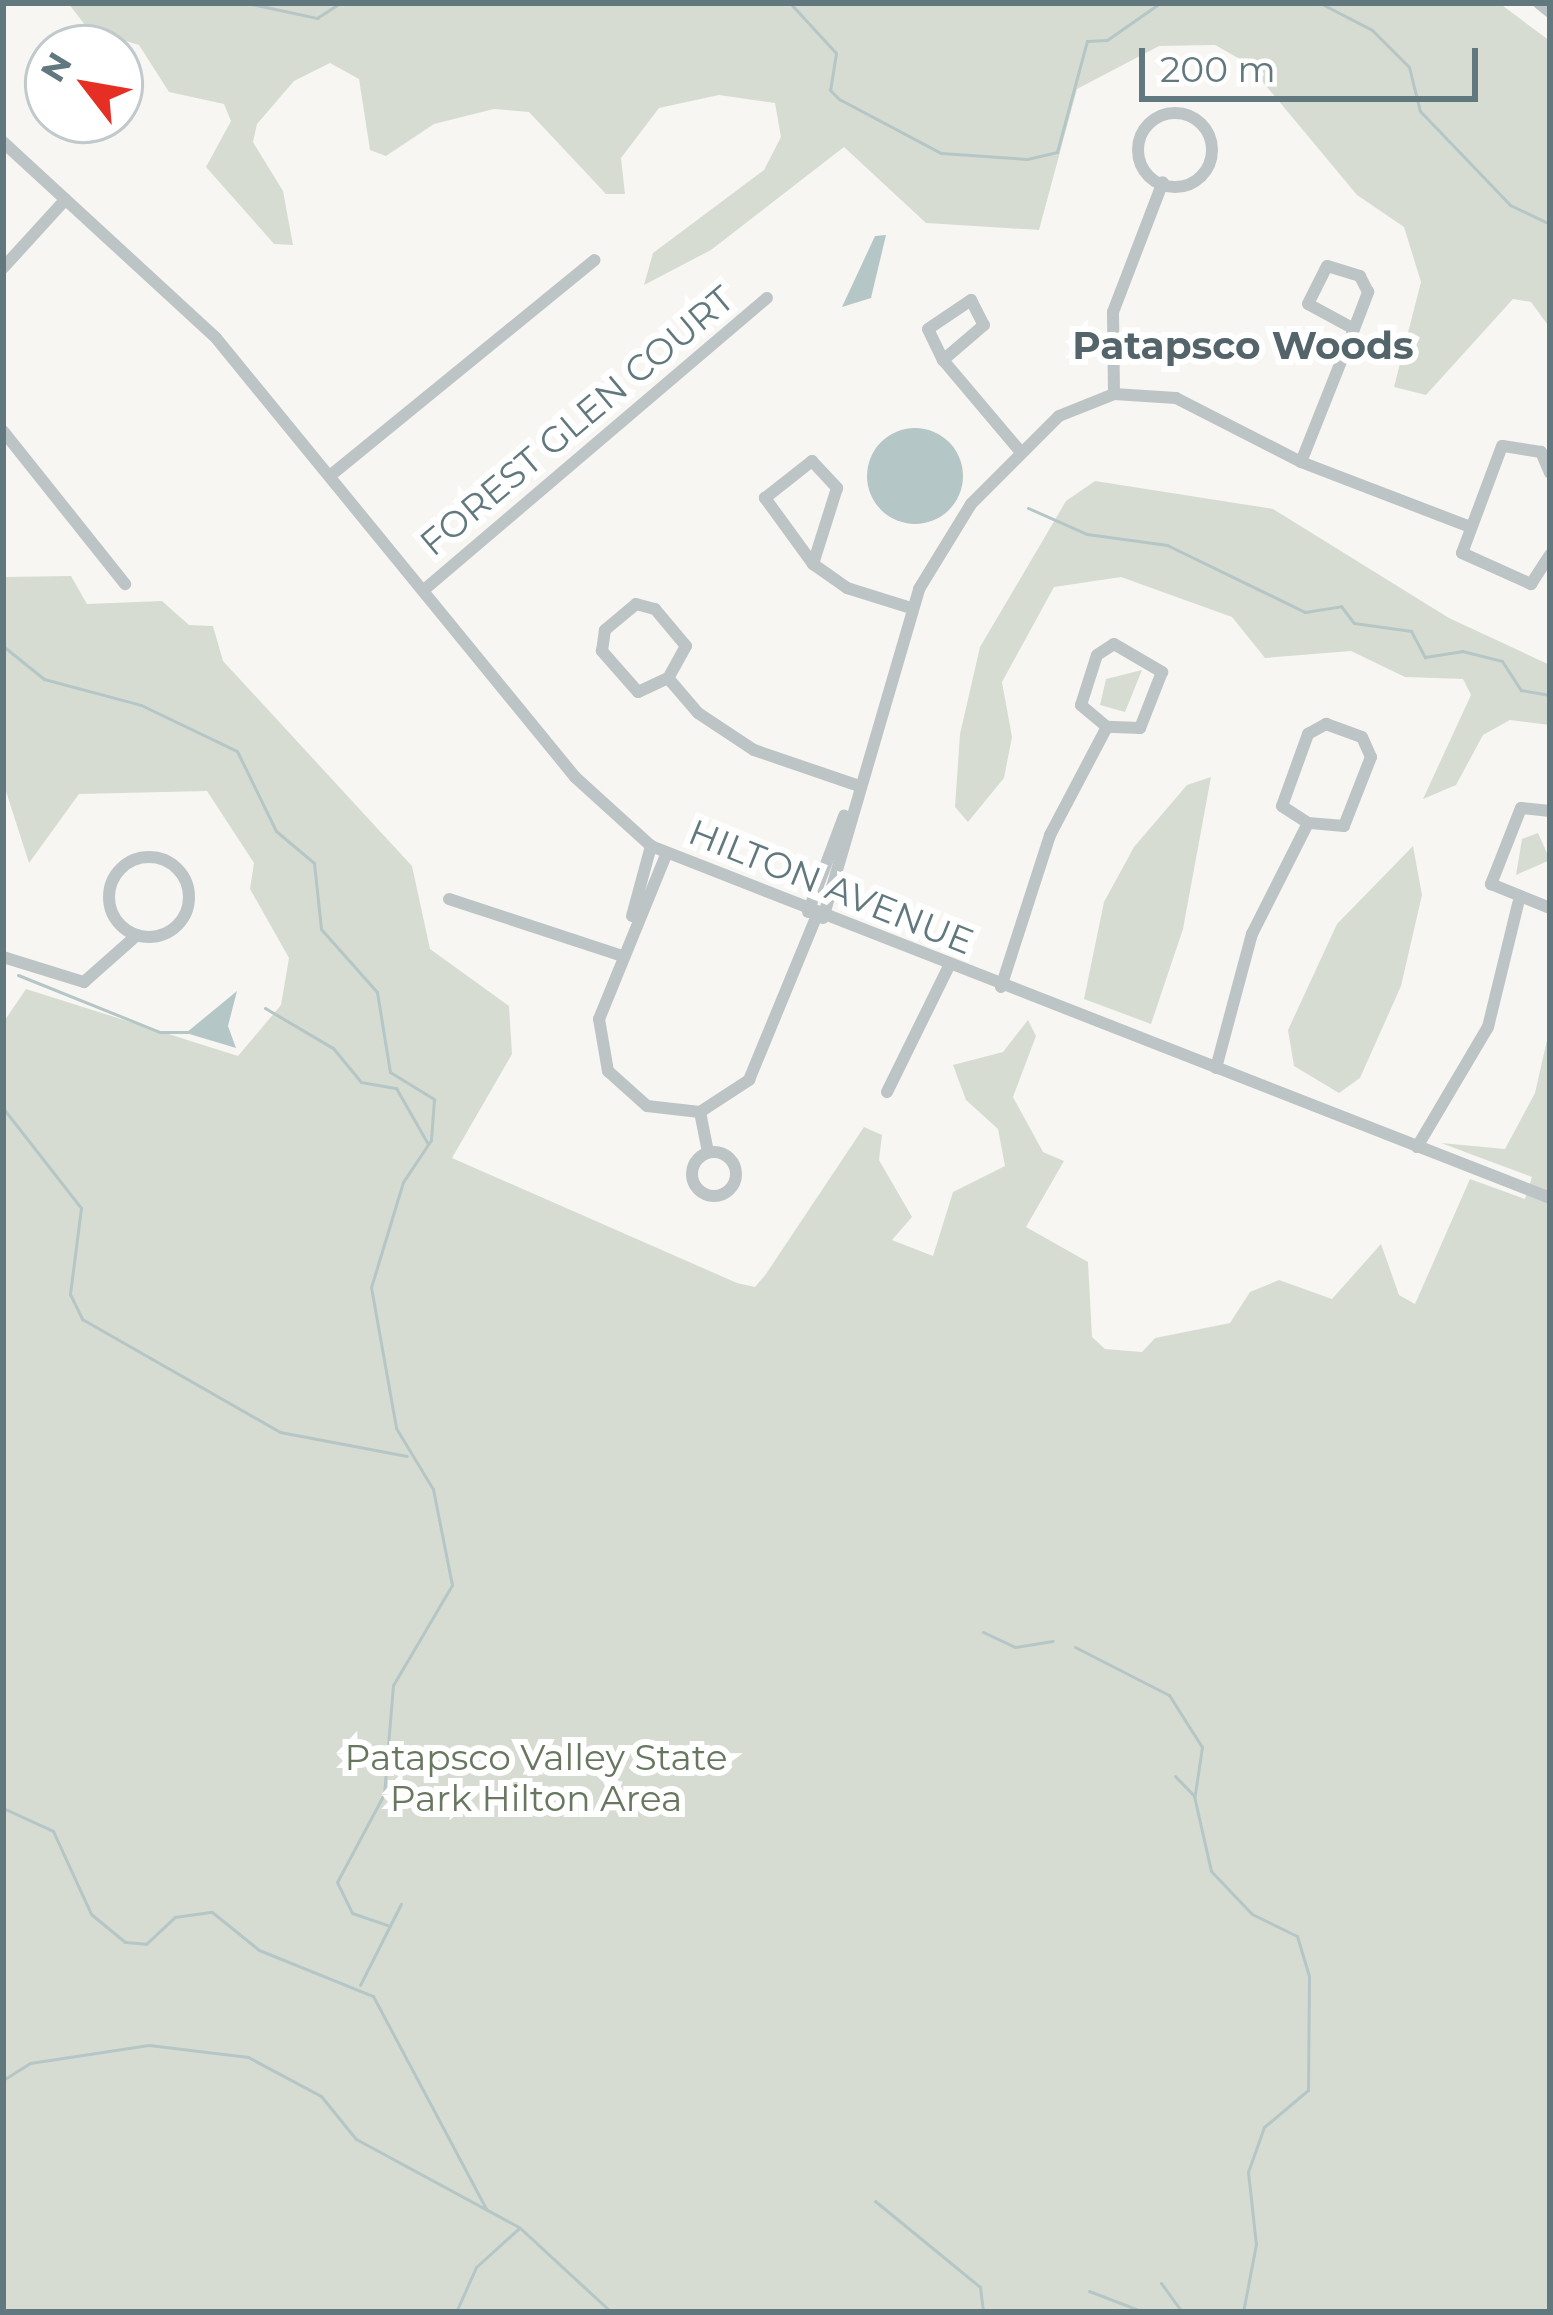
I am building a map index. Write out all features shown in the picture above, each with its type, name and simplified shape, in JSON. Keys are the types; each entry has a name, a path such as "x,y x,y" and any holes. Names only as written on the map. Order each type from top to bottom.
{"street":[{"path":"1539,3 1550,12"},
{"path":"1154,114 1204,124 1214,136 1200,178 1188,189 1163,182 1136,162 1154,114"},
{"name":"HILTON AVENUE","path":"3,142 197,318 425,589 575,777 651,846 816,915 1550,1198"},
{"path":"1114,394 1113,312 1163,182"},
{"path":"3,268 66,199"},
{"path":"331,475 595,260"},
{"path":"1300,462 1354,329 1365,280 1327,266 1308,304 1354,329"},
{"name":"FOREST GLEN COURT","path":"425,589 767,298"},
{"path":"944,360 985,325 971,300 928,329 944,360 1019,450"},
{"path":"651,846 598,1019 608,1070 647,1106 700,1112 754,1072 816,915 911,608 953,529 1019,450 1059,416 1114,394 1187,402 1300,462 1470,527"},
{"path":"3,431 125,584"},
{"path":"1550,473 1536,449 1502,446 1470,527 1465,559 1525,583 1540,580 1550,555"},
{"path":"813,564 837,488 812,461 765,498 813,564 847,588 911,608"},
{"path":"636,604 655,609 686,646 668,678 638,692 602,651 605,630 636,604"},
{"path":"1114,644 1162,672 1140,728 1107,727 1081,699 1097,655 1114,644"},
{"path":"668,678 735,740 856,784"},
{"path":"1326,724 1362,737 1371,757 1344,826 1309,823 1282,806 1308,734 1326,724"},
{"path":"1001,987 1050,835 1107,727"},
{"path":"1550,811 1521,808 1492,878 1518,904 1550,908"},
{"path":"1216,1068 1252,934 1309,823"},
{"path":"631,923 666,855"},
{"path":"3,957 84,982 136,936 163,935 187,912 185,879 160,858 127,864 111,886 112,913 136,936"},
{"path":"449,899 619,955"},
{"path":"1417,1147 1488,1028 1518,904"},
{"path":"887,1092 949,966"},
{"path":"700,1112 708,1152"}],"green space":[{"path":"68,3 1499,3 1550,41 1550,328 1531,302 1513,299 1426,395 1394,387 1421,282 1404,227 1357,195 1247,63 1215,45 1159,46 1077,89 1039,230 926,223 844,147 711,250 644,285 653,253 764,170 781,137 775,103 719,95 659,108 621,158 625,194 606,194 529,112 494,109 434,124 386,156 370,150 359,79 330,63 294,81 257,124 253,142 283,191 293,245 274,244 206,167 231,121 224,104 169,92 144,53 144,24 84,24"},
{"path":"1095,481 1273,509 1449,618 1550,665 1550,725 1510,720 1483,735 1456,785 1423,799 1471,695 1463,679 1405,677 1351,651 1265,658 1232,617 1121,577 1054,587 1002,682 1012,737 1004,778 968,822 955,807 960,734 980,647 1066,501"},
{"name":"Patapsco Valley State Park Hilton Area","path":"71,576 87,604 162,601 189,625 213,626 223,661 412,866 430,949 509,1006 512,1054 452,1158 737,1283 755,1287 766,1274 864,1127 882,1135 879,1160 912,1217 892,1240 933,1256 953,1192 1005,1166 998,1129 966,1100 953,1065 1003,1052 1028,1020 1036,1036 1013,1097 1043,1152 1064,1161 1026,1227 1088,1262 1092,1337 1105,1349 1142,1352 1155,1338 1230,1323 1250,1292 1279,1280 1332,1299 1381,1244 1399,1295 1415,1304 1470,1179 1525,1199 1532,1177 1441,1143 1505,1149 1535,1093 1550,1027 1550,2312 3,2312 3,1023 26,989 238,1056 281,1005 289,958 250,889 254,863 207,791 79,794 29,863 3,782 3,577"},
{"path":"1142,670 1125,712 1100,705 1106,679"},
{"path":"1211,777 1183,929 1151,1024 1084,999 1104,902 1134,847 1187,785"},
{"path":"1538,833 1550,860 1516,875 1522,839"},
{"path":"1413,846 1422,895 1401,986 1360,1078 1339,1093 1294,1066 1288,1030 1337,924"}],"shaded area":[{"path":"886,235 871,298 842,307 875,236"},
{"path":"915,428 933,431 949,442 960,458 960,494 949,510 933,521 915,524 897,521 881,510 870,494 867,476 870,458 881,442 897,431"},
{"path":"237,991 228,1026 236,1048 186,1033"}],"waterway":[{"path":"247,3 317,18 340,3"},
{"path":"746,3 751,3"},
{"path":"790,3 836,53 830,90 839,99 941,153 1027,159 1057,152 1087,41 1107,40 1160,3"},
{"path":"1320,3 1372,30 1409,67 1420,111 1510,205 1550,224"},
{"path":"1028,508 1087,534 1167,545 1305,612 1341,606 1354,623 1411,631 1425,657 1462,651 1502,661 1521,690 1550,695"},
{"path":"3,646 44,679 141,705 237,751 276,831 314,863 321,929 377,992 390,1072 434,1099 431,1140 403,1182 371,1287 396,1428 433,1489 452,1585 393,1685 384,1794 337,1882 352,1913 389,1926"},
{"path":"18,975 160,1032 190,1032"},
{"path":"265,1008 333,1048 361,1082 396,1088 428,1144"},
{"path":"3,1108 81,1208 70,1294 82,1319 280,1432 407,1456"},
{"path":"983,1632 1015,1647 1053,1641"},
{"path":"1075,1647 1169,1695 1202,1747 1195,1794"},
{"path":"1175,1776 1194,1796 1211,1871 1252,1914 1297,1936 1309,1976 1308,2090 1264,2127 1248,2172 1256,2244 1243,2312"},
{"path":"3,1808 53,1831 91,1914 125,1942 146,1944 175,1917 212,1912 259,1950 373,1996 487,2210"},
{"path":"360,1985 401,1904"},
{"path":"3,2080 30,2063 149,2045 248,2057 321,2096 356,2139 519,2227 611,2312"},
{"path":"875,2201 980,2287 983,2312"},
{"path":"456,2312 476,2267 518,2229"},
{"path":"1161,2283 1182,2312"},
{"path":"1089,2291 1144,2312"},
{"path":"636,2312 653,2312"},
{"path":"1207,2312 1217,2312"}],"district":[{"name":"Patapsco Woods","path":"1243,345"}]}
